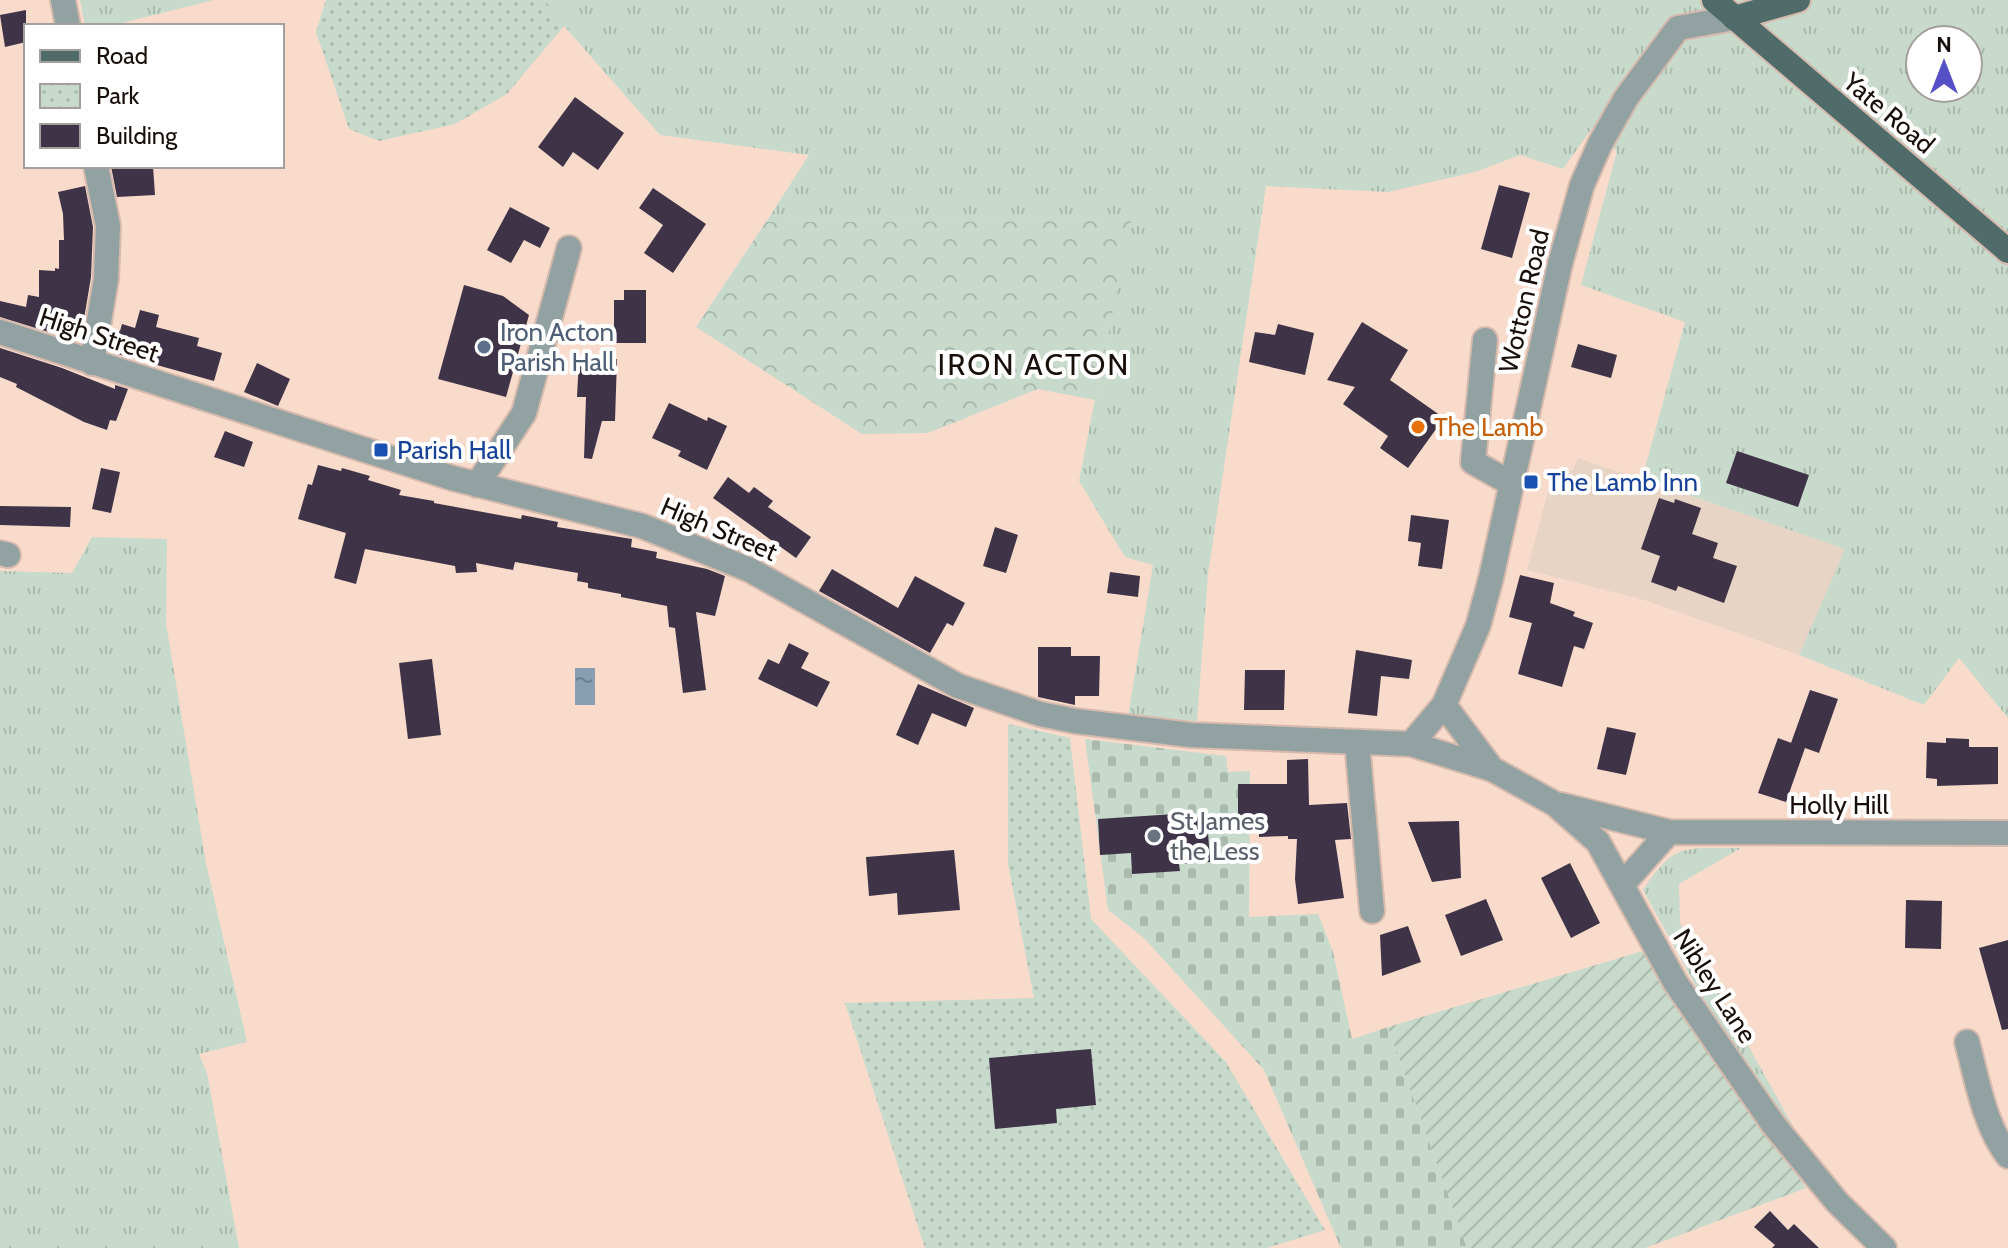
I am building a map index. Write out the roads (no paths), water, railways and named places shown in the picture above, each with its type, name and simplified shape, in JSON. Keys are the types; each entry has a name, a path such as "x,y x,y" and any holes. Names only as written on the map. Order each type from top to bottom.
{"main road":[{"name":"Yate Road","path":"1714,0 2008,251"},
{"path":"1734,18 1798,0"}],"street":[{"path":"63,0 68,24"},
{"name":"Wotton Road","path":"1411,744 1444,705 1478,626 1560,264 1582,185 1600,144 1626,98 1678,28 1734,18"},
{"path":"92,363 106,279 108,226 96,168"},
{"path":"477,485 524,413 569,248"},
{"name":"High Street","path":"0,332 477,485 655,531 750,570 958,686 1040,714 1191,735 1411,744"},
{"path":"1485,340 1473,462 1512,484"},
{"name":"Nibley Lane","path":"1444,705 1492,769"},
{"path":"1357,742 1372,911"},
{"name":"Nibley Lane","path":"1411,744 1492,769 1555,804 1598,842 1675,982 1773,1124 1837,1202 1884,1248"},
{"name":"Holly Hill","path":"1555,804 1669,832 2008,833"},
{"path":"1622,885 1669,832"},
{"path":"1967,1042 1998,1143 2008,1156"}],"water":[{"path":"575,668 595,668 595,705 575,705"}],"place":[{"name":"Iron Acton Parish Hall","path":"484,347"},
{"name":"The Lamb","path":"1418,427"},
{"name":"Parish Hall","path":"381,450"},
{"name":"The Lamb Inn","path":"1531,482"},
{"name":"St James the Less","path":"1154,836"}],"district":[{"name":"IRON ACTON","path":"1034,364"}]}
